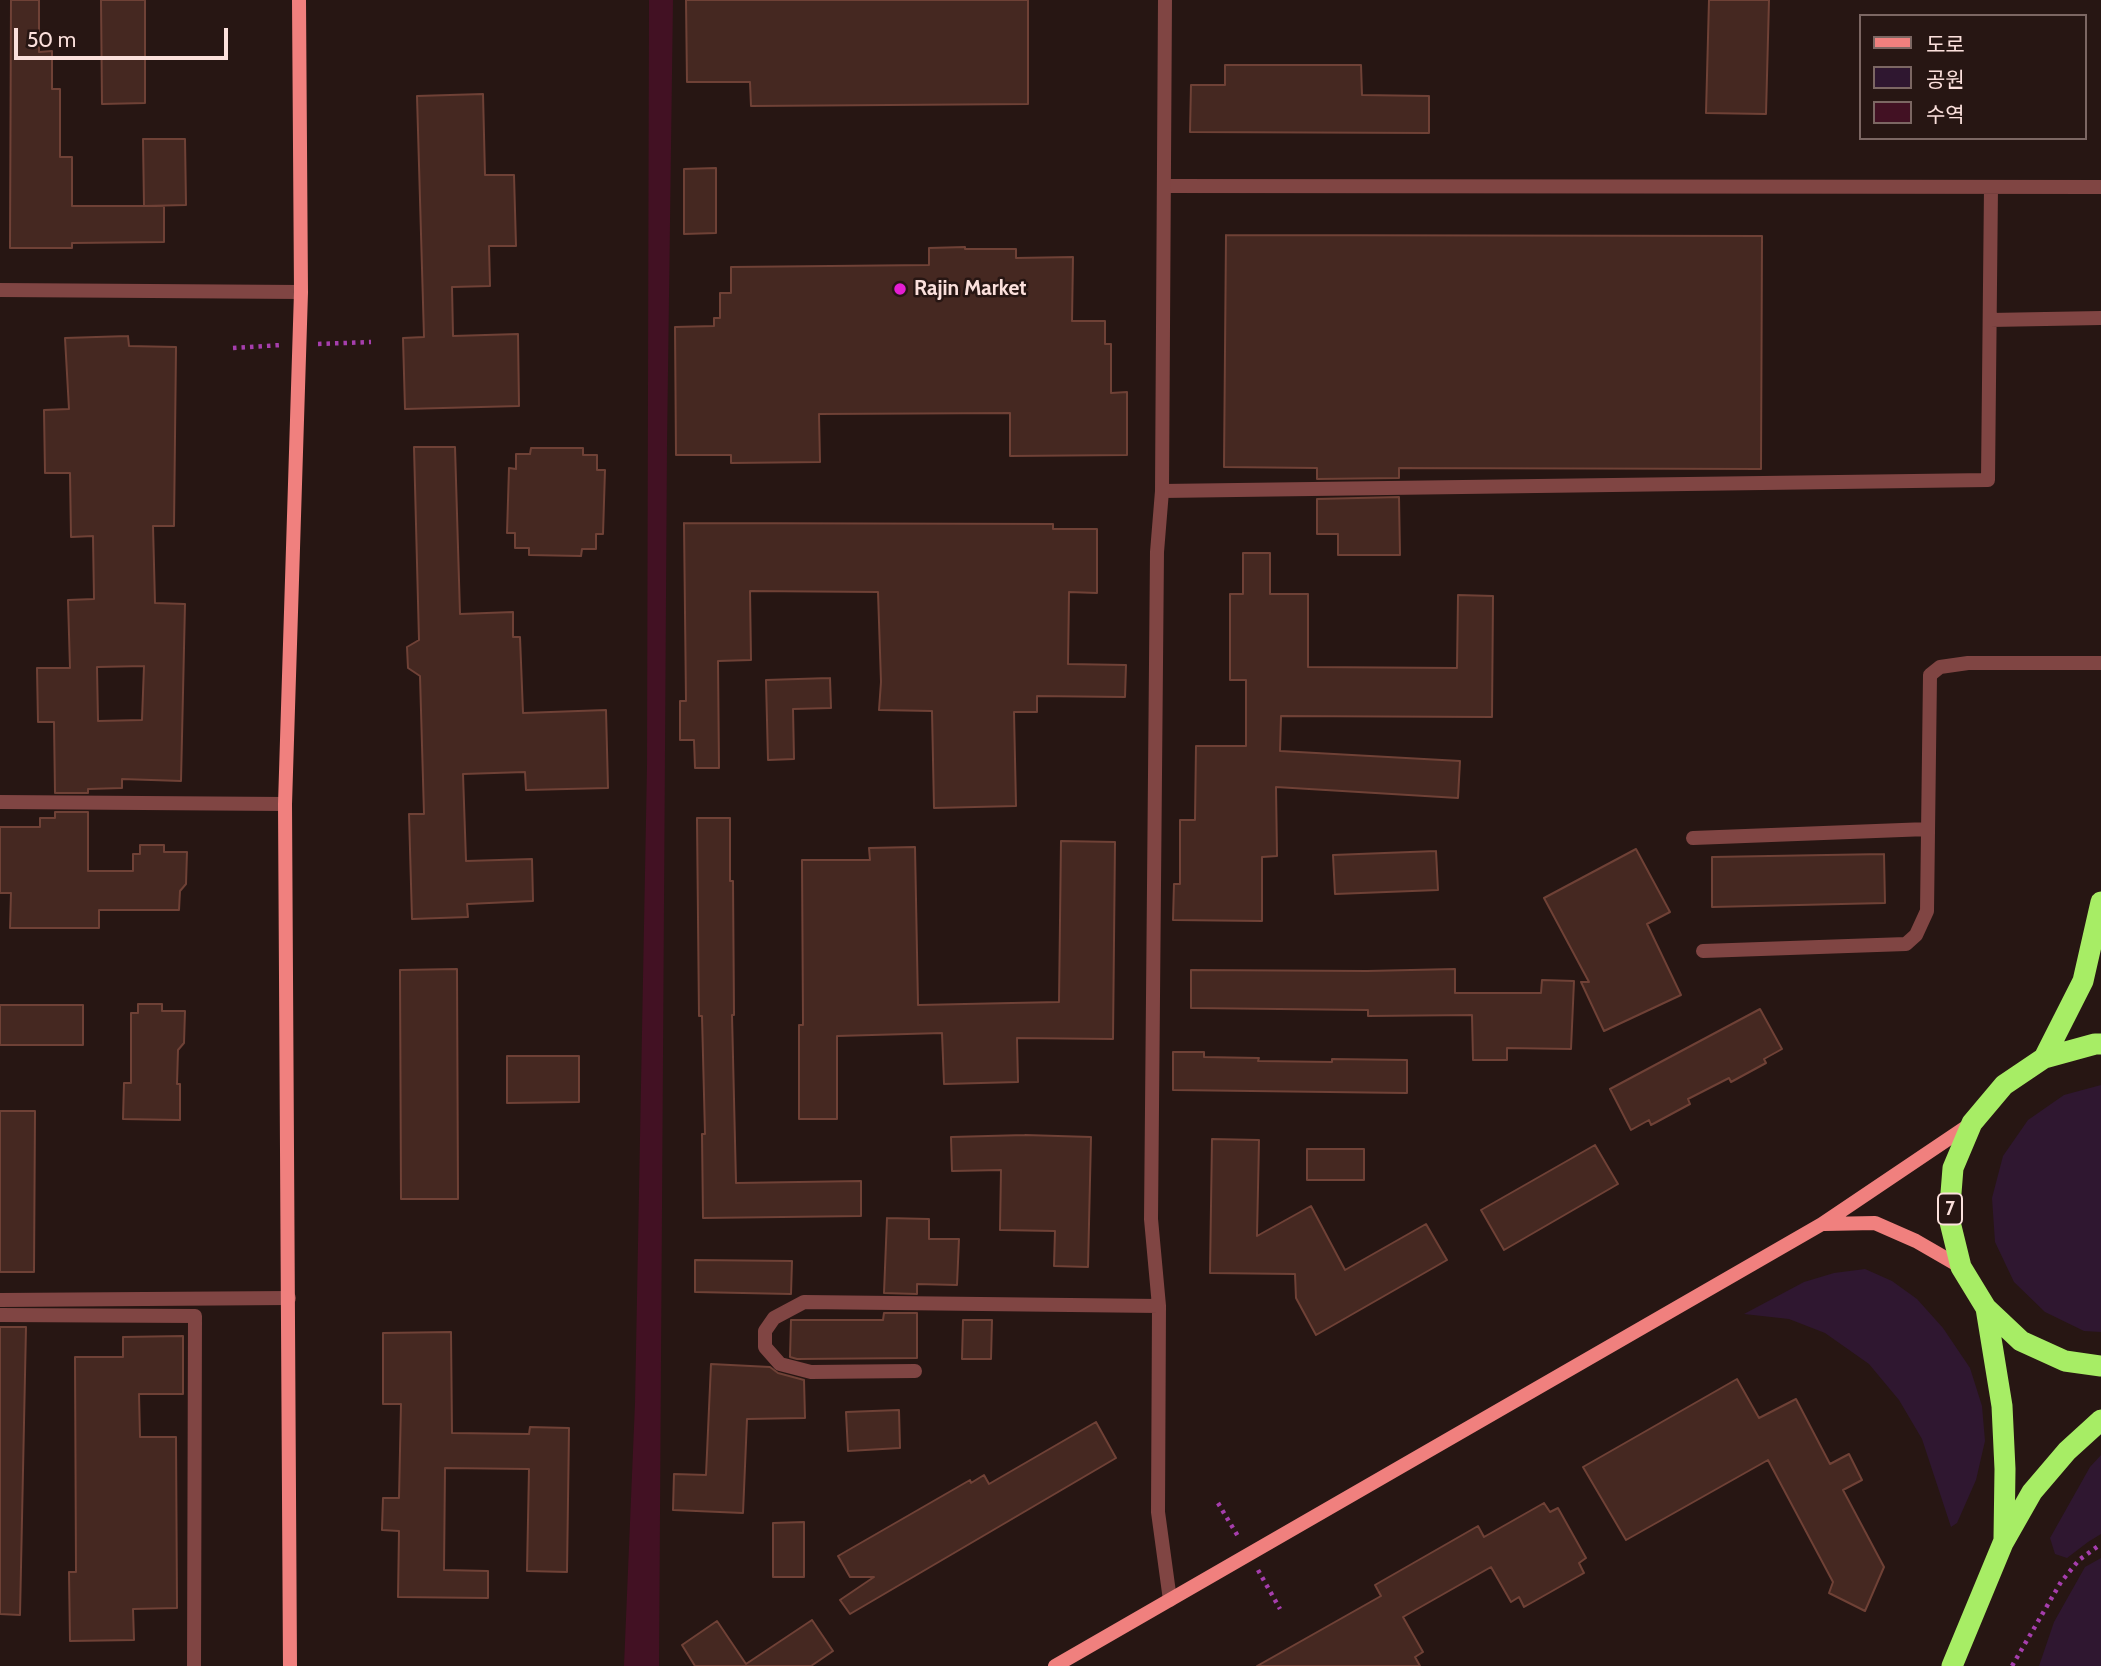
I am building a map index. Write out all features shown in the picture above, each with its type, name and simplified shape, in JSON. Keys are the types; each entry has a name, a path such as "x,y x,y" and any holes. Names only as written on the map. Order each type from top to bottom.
{"highway":[{"name":"7","path":"2044,1058 2083,981 2101,902"},
{"name":"7","path":"2101,1044 2044,1058 2004,1085 1972,1123 1953,1168 1950,1218 1961,1267 1986,1308 2021,1341 2065,1361 2101,1366"},
{"name":"7","path":"1986,1308 2002,1406 2005,1469 2003,1543"},
{"name":"7","path":"1952,1666 2003,1543 2032,1492 2067,1451 2101,1420"}],"street":[{"path":"290,1666 285,804 300,292 299,0"},
{"path":"1165,0 1162,491 1157,552 1151,1219 1159,1306 1158,1512 1170,1600"},
{"path":"1164,187 2101,187"},
{"path":"1162,491 1988,480 1991,187"},
{"path":"0,290 300,292"},
{"path":"1990,320 2101,318"},
{"path":"1703,951 1906,944 1916,935 1927,911 1930,675 1940,667 1968,663 2101,663"},
{"path":"0,802 285,804"},
{"path":"1693,838 1928,830"},
{"path":"1055,1666 1822,1224 1972,1123"},
{"path":"1822,1224 1875,1223 1916,1241 1961,1267"},
{"path":"0,1300 289,1298"},
{"path":"915,1371 811,1372 780,1364 765,1347 765,1331 774,1318 804,1302 1159,1306"},
{"path":"0,1315 195,1316 194,1666"}],"path":[{"path":"2012,1666 2061,1582 2079,1560 2101,1545"}],"green space":[{"path":"2101,1085 2101,1332 2084,1331 2045,1312 2014,1282 1995,1242 1992,1198 2003,1156 2028,1120 2064,1095"},
{"path":"1865,1269 1892,1281 1917,1299 1943,1328 1970,1368 1982,1406 1985,1441 1976,1480 1957,1523 1951,1527 1922,1439 1899,1400 1869,1364 1825,1333 1789,1319 1744,1314 1804,1282 1834,1273"},
{"path":"2101,1455 2101,1534 2067,1558 2055,1554 2050,1538 2090,1467"},
{"path":"2101,1558 2101,1666 2039,1666 2054,1622 2085,1567"}],"water":[{"path":"649,0 673,0 667,445 659,1666 624,1666 635,1403 647,766"}],"building":[{"path":"11,0 39,0 39,52 52,51 52,89 60,89 60,157 72,157 72,206 144,206 143,139 185,139 186,205 145,206 164,206 164,242 72,243 72,248 10,248"},
{"path":"101,0 145,0 145,103 102,104"},
{"path":"686,0 1028,0 1028,104 751,106 750,82 687,82"},
{"path":"1709,0 1769,0 1766,114 1706,113"},
{"path":"1225,65 1361,65 1362,95 1429,96 1429,133 1190,132 1191,85 1225,85"},
{"path":"483,94 485,175 514,175 516,246 489,246 490,286 452,287 453,336 518,334 519,406 405,409 403,338 424,337 417,96"},
{"path":"716,168 716,233 684,234 684,169"},
{"path":"1226,235 1762,236 1761,469 1399,468 1399,478 1317,479 1317,468 1224,467"},
{"path":"929,248 1016,249 1016,258 1073,257 1072,321 1105,321 1105,344 1111,344 1111,393 1127,392 1127,455 1010,456 1010,413 819,414 820,462 731,463 731,455 676,455 675,327 714,326 714,318 720,318 720,293 731,293 731,267 929,265"},
{"path":"128,336 129,346 176,347 174,526 153,526 155,603 185,604 181,781 122,779 122,788 88,789 88,793 55,793 54,722 38,722 37,668 70,668 68,600 94,599 93,536 71,537 70,473 45,473 44,410 69,409 65,338","holes":["144,666 142,720 98,721 97,667"]},
{"path":"414,447 455,447 460,614 513,612 513,637 520,637 523,713 606,710 608,788 526,790 525,772 463,774 466,861 532,859 533,901 467,904 468,917 412,919 409,814 424,814 420,676 408,668 407,647 419,640"},
{"path":"531,448 583,448 583,455 597,455 597,470 605,470 603,534 596,534 596,549 582,549 581,556 529,555 529,548 515,548 515,533 507,533 509,468 516,469 516,454 530,454"},
{"path":"1399,497 1400,555 1338,555 1338,534 1317,534 1317,499"},
{"path":"684,523 1053,524 1053,529 1097,529 1097,593 1069,592 1068,664 1126,665 1125,697 1037,696 1037,712 1014,712 1016,806 934,808 932,711 879,710 881,682 878,592 750,591 751,660 718,661 719,768 695,768 694,740 680,740 680,701 686,701"},
{"path":"1243,553 1270,553 1270,594 1308,594 1308,667 1457,668 1458,595 1493,596 1492,717 1281,716 1280,751 1460,761 1458,798 1276,787 1277,856 1262,857 1262,921 1173,920 1174,884 1180,884 1180,820 1195,820 1196,746 1246,746 1246,680 1230,680 1230,594 1243,594"},
{"path":"830,678 831,708 793,709 794,759 768,760 766,680"},
{"path":"55,812 88,812 88,871 133,871 133,854 140,854 140,845 164,845 164,852 187,852 186,884 180,891 179,910 99,910 99,928 10,928 11,893 0,893 0,827 40,827 40,818 55,818"},
{"path":"697,818 730,818 736,1183 861,1181 861,1216 703,1218 702,1134 705,1134 702,1016 699,1016"},
{"path":"1061,841 1115,842 1113,1039 1017,1038 1018,1082 944,1084 942,1033 837,1036 837,1119 799,1119 799,1025 803,1025 802,860 870,860 869,848 915,847 918,1005 1059,1002"},
{"path":"1636,849 1670,912 1647,924 1681,995 1604,1031 1581,982 1589,982 1544,898"},
{"path":"1436,851 1438,890 1335,894 1333,855"},
{"path":"1884,854 1885,903 1712,907 1712,857"},
{"path":"457,969 458,1199 401,1199 400,970"},
{"path":"1455,969 1455,993 1541,993 1542,980 1574,981 1571,1049 1507,1048 1507,1060 1473,1060 1472,1015 1368,1016 1368,1010 1191,1008 1191,970"},
{"path":"138,1004 162,1004 162,1011 185,1011 184,1043 178,1050 180,1120 123,1119 124,1083 131,1083 131,1013 138,1013"},
{"path":"0,1005 83,1005 83,1045 0,1045"},
{"path":"1760,1009 1782,1049 1764,1059 1766,1063 1731,1082 1729,1078 1688,1099 1690,1104 1651,1125 1649,1120 1631,1130 1610,1089"},
{"path":"1173,1052 1204,1052 1204,1057 1259,1058 1258,1061 1407,1060 1407,1093 1173,1090"},
{"path":"507,1056 579,1056 579,1102 507,1103"},
{"path":"0,1111 35,1111 34,1272 0,1272"},
{"path":"951,1137 1091,1137 1088,1267 1054,1266 1055,1231 1000,1230 1001,1170 952,1171"},
{"path":"1212,1139 1259,1140 1257,1236 1311,1206 1345,1270 1426,1224 1447,1260 1316,1335 1296,1298 1295,1274 1210,1273"},
{"path":"1595,1145 1618,1184 1504,1250 1481,1210"},
{"path":"1307,1149 1364,1149 1364,1180 1307,1180"},
{"path":"887,1218 929,1219 929,1239 959,1239 957,1285 917,1284 917,1294 884,1293"},
{"path":"695,1260 792,1261 791,1294 695,1292"},
{"path":"884,1313 917,1313 917,1358 790,1357 791,1320 883,1320"},
{"path":"963,1320 992,1320 991,1359 962,1359"},
{"path":"0,1327 26,1327 20,1615 0,1614"},
{"path":"451,1332 452,1433 529,1434 530,1427 569,1428 567,1572 527,1571 529,1469 445,1468 444,1570 488,1571 488,1598 398,1597 399,1531 382,1530 383,1498 399,1498 401,1404 383,1404 383,1333"},
{"path":"183,1336 183,1394 139,1394 140,1437 176,1437 177,1608 133,1609 134,1640 70,1641 69,1572 76,1572 75,1357 123,1357 123,1337"},
{"path":"711,1364 770,1367 778,1373 804,1380 805,1418 747,1419 743,1513 673,1510 674,1474 706,1475"},
{"path":"1737,1379 1759,1418 1796,1399 1830,1464 1849,1454 1862,1480 1843,1490 1884,1567 1865,1611 1829,1593 1833,1582 1768,1460 1626,1540 1583,1467"},
{"path":"899,1410 900,1448 848,1451 846,1412"},
{"path":"1096,1422 1116,1458 850,1614 840,1600 874,1577 850,1577 838,1556 970,1480 971,1483 984,1475 989,1484"},
{"path":"1544,1503 1550,1512 1558,1508 1586,1558 1579,1563 1584,1573 1524,1607 1519,1597 1511,1602 1491,1567 1403,1617 1423,1652 1415,1657 1420,1666 1257,1666 1381,1596 1375,1585 1478,1526 1484,1537"},
{"path":"804,1522 804,1577 773,1577 773,1523"},
{"path":"812,1620 833,1651 811,1666 695,1666 682,1645 717,1621 746,1664"}],"place":[{"name":"Rajin Market","path":"900,289"}]}
